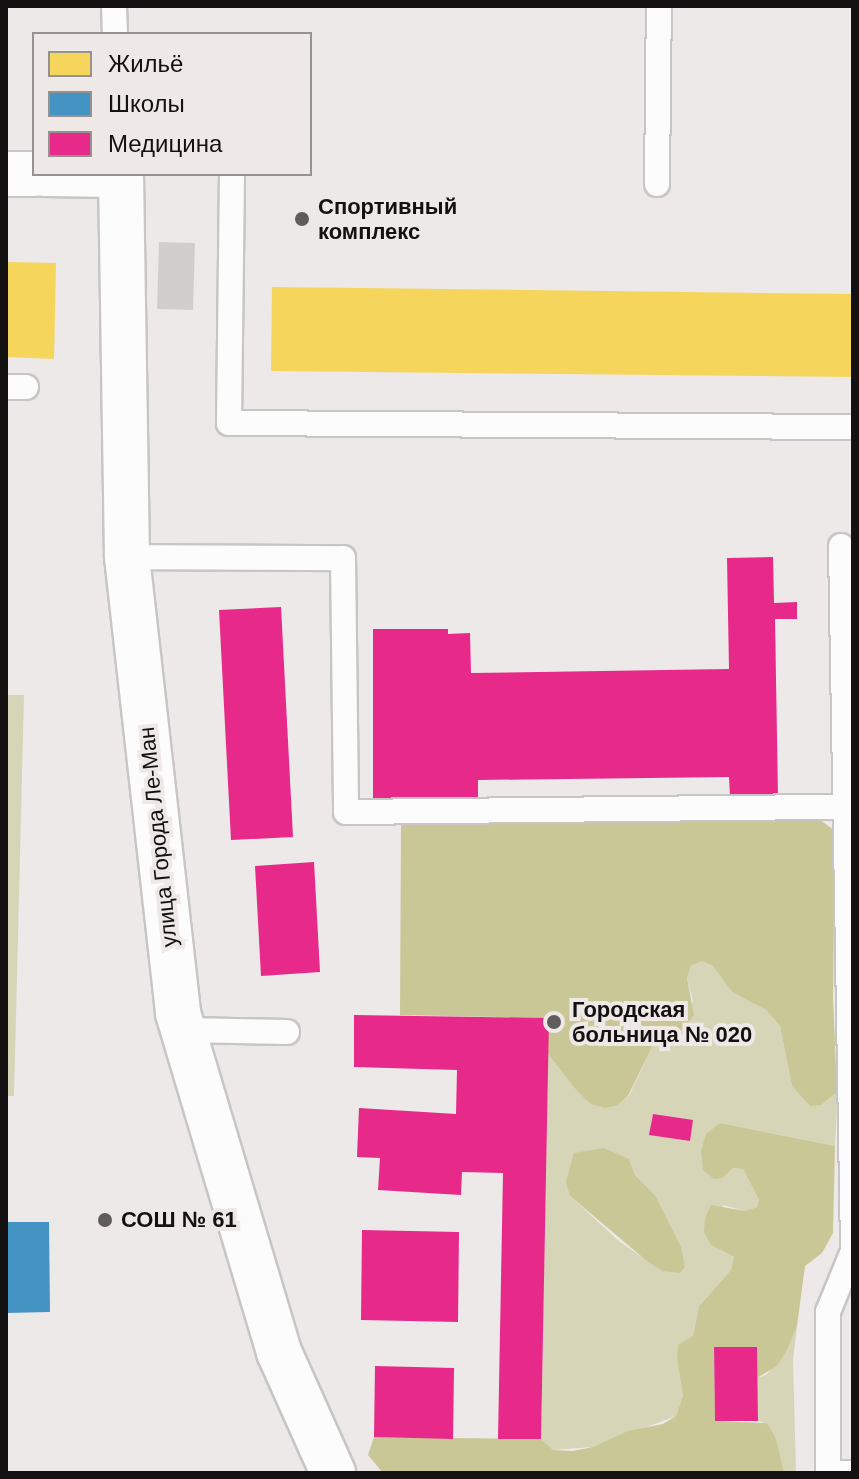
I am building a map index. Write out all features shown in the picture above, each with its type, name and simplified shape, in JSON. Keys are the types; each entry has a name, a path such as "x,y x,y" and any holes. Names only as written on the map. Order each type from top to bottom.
{"street":[{"path":"6,174 32,174"},
{"name":"улица Города Ле-Ман","path":"121,176 127,557 178,1013 279,1352 333,1473"}],"lane":[{"path":"114,6 115,32"},
{"path":"657,184 659,6"},
{"path":"232,176 229,423 853,427"},
{"path":"841,546 849,780 845,807 853,1251 828,1312 828,1473 853,1473"},
{"path":"127,557 343,558 346,812 845,807"},
{"path":"183,1030 287,1032"}],"shaded area":[{"path":"6,695 24,695 14,1096 6,1096"},
{"path":"820,820 834,830 835,838 833,996 837,1092 821,1105 810,1106 792,1086 780,1026 766,1010 732,992 713,966 702,961 691,966 687,978 694,1015 684,1028 652,1047 628,1096 618,1105 605,1108 591,1104 578,1092 548,1054 548,1018 400,1015 401,823"},
{"path":"702,961 713,966 732,992 766,1010 780,1026 792,1086 838,1087 835,1146 720,1123 723,1178 733,1168 743,1169 759,1200 757,1207 745,1211 723,1205 711,1245 734,1257 731,1270 699,1306 693,1336 677,1359 683,1396 676,1416 593,1447 553,1450 541,1439 548,1054 591,1104 618,1105 629,1096 652,1047 684,1028 693,1001 687,978 691,966","holes":["653,1114 690,1141 650,1135","629,1159 635,1175 655,1195 665,1218 662,1271 620,1242 570,1196"]},
{"path":"720,1123 835,1146 833,1233 822,1253 805,1266 797,1326 788,1348 777,1366 757,1378 714,1348 715,1421 767,1423 776,1439 784,1473 383,1473 368,1455 374,1437 541,1439 553,1450 573,1451 593,1447 628,1431 663,1424 676,1416 683,1396 678,1345 693,1336 699,1306 731,1270 734,1257 711,1245 704,1232 705,1218 711,1205 745,1211 757,1207 759,1200 743,1169 733,1168 723,1178 714,1179 703,1170 701,1151 706,1134"},
{"path":"604,1148 629,1159 635,1175 655,1195 681,1247 685,1267 680,1273 662,1271 648,1262 570,1196 566,1182 574,1153"},
{"path":"797,1326 793,1360 796,1473 784,1473 767,1423 758,1421 757,1378 766,1375 788,1348"}],"building: Жильё":[{"path":"6,262 56,263 54,359 6,357"},
{"path":"272,287 853,294 853,377 271,371"}],"building: Школы":[{"path":"6,1222 49,1222 50,1312 6,1313"}],"building: Медицина":[{"path":"773,557 774,603 797,602 797,619 775,619 778,796 730,797 729,777 478,780 478,803 373,802 373,629 448,629 448,634 470,633 471,673 729,669 727,558"},
{"path":"281,607 293,837 231,840 219,610"},
{"path":"314,862 320,972 261,976 255,866"},
{"path":"354,1015 549,1018 541,1439 498,1439 503,1173 462,1172 461,1195 378,1190 380,1158 357,1157 359,1108 456,1114 457,1070 354,1067"},
{"path":"653,1114 693,1120 690,1141 649,1135"},
{"path":"362,1230 459,1232 458,1322 361,1320"},
{"path":"714,1347 757,1347 758,1421 715,1421"},
{"path":"375,1366 454,1368 453,1439 374,1437"}],"building: Прочее":[{"path":"159,242 195,243 193,310 157,309"}],"place":[{"name":"Спортивный комплекс","path":"302,219"},
{"name":"Городская больница № 020","path":"554,1022"},
{"name":"СОШ № 61","path":"105,1220"}]}
